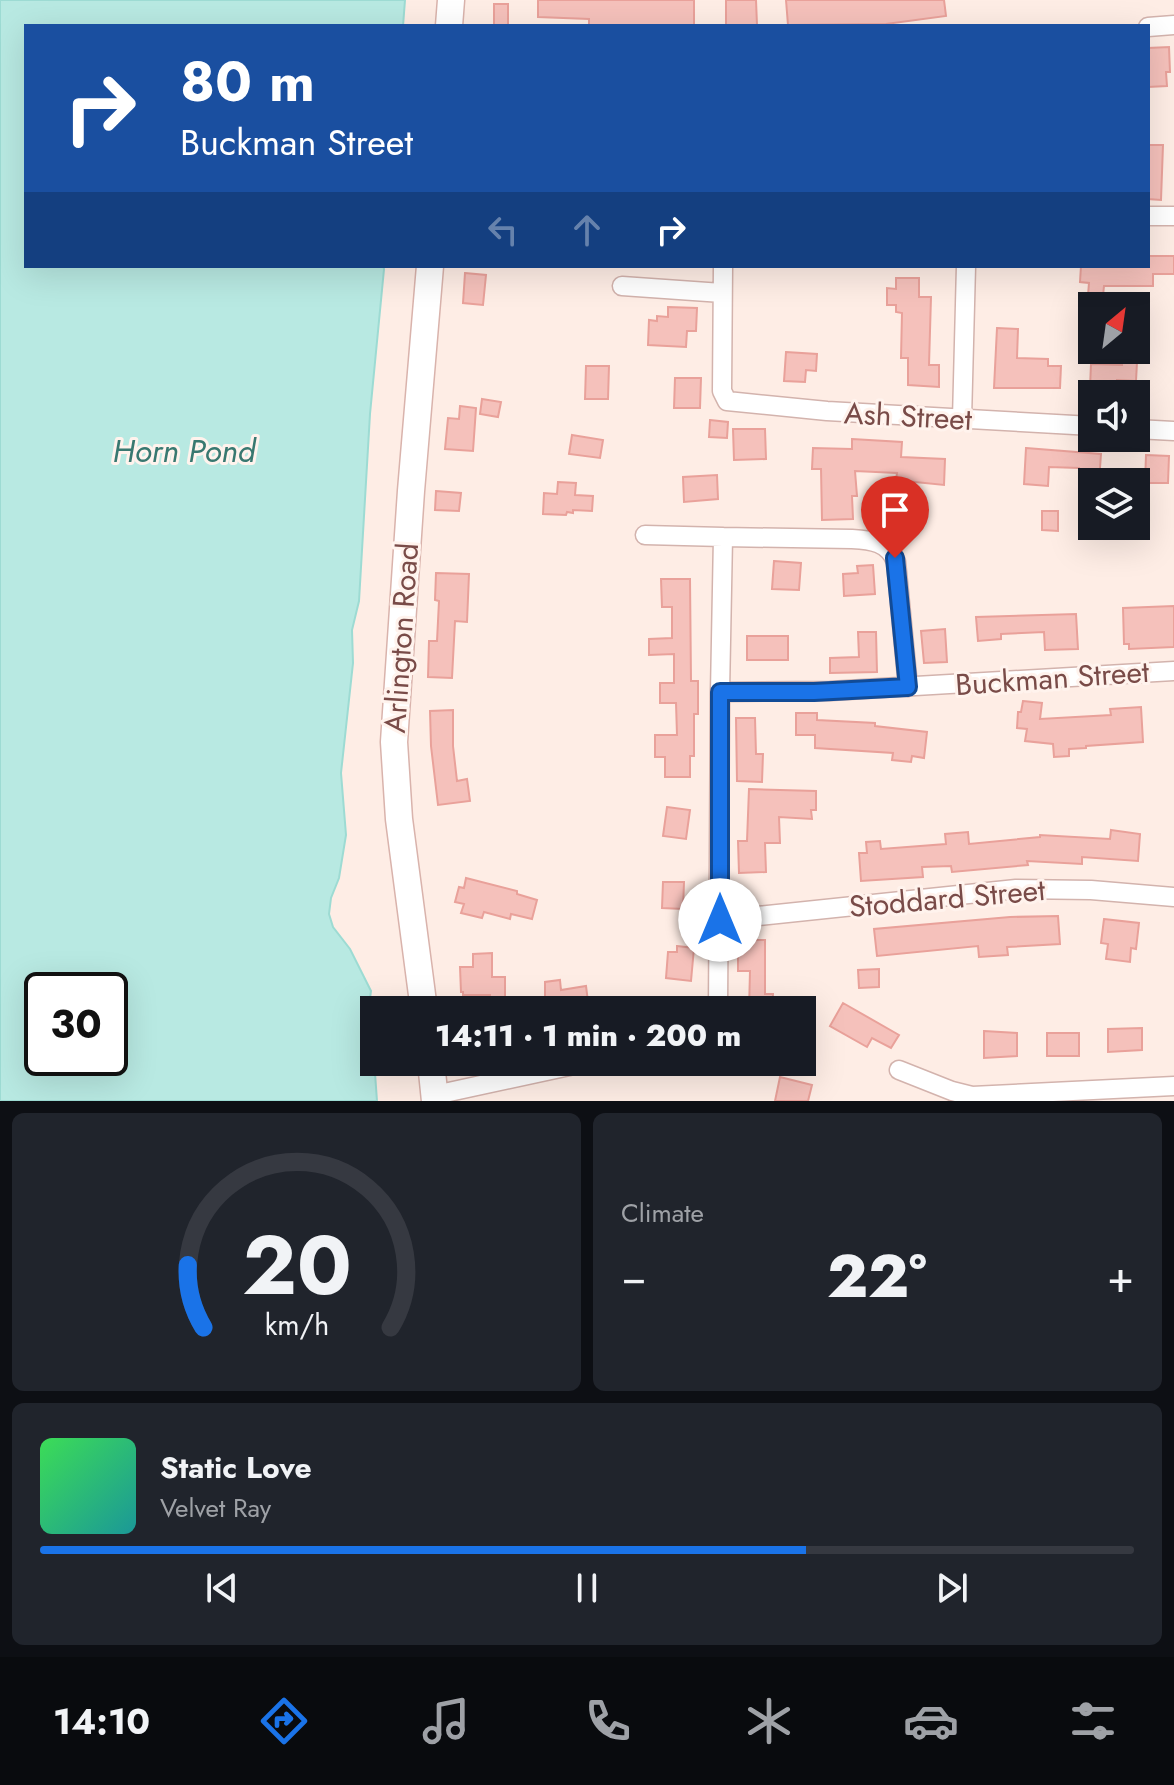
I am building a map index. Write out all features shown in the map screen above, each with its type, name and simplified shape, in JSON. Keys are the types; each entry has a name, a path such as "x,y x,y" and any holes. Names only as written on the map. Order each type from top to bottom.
{"street":[{"path":"449,24 451,0"},
{"path":"1150,27 1174,25"},
{"path":"1150,216 1174,216"},
{"name":"Arlington Road","path":"422,996 399,819 394,742 430,268"},
{"path":"622,286 722,293 723,268"},
{"path":"962,419 966,268"},
{"name":"Ash Street","path":"722,293 722,391 726,400 812,410 1078,425"},
{"path":"1150,430 1174,431"},
{"path":"645,535 852,539 873,541 886,547 896,562 908,687"},
{"path":"718,996 723,537"},
{"name":"Buckman Street","path":"720,692 814,692 1174,671"},
{"name":"Stoddard Street","path":"720,920 1016,889 1091,890 1174,897"},
{"path":"899,1070 972,1096 1089,1096 1174,1086"},
{"path":"433,1076 435,1098 528,1076"}],"water":[{"name":"Horn Pond","path":"0,0 405,0 403,24 24,24 24,268 384,268 370,414 359,601 352,630 353,663 341,773 346,835 329,914 333,927 350,949 371,991 370,996 360,996 360,1076 375,1076 377,1101 0,1101"}],"building":[{"path":"538,0 694,0 694,24 589,24 589,19 538,17"},
{"path":"726,0 756,0 757,24 726,24"},
{"path":"786,0 944,0 946,16 886,24 788,24"},
{"path":"494,4 508,4 508,24 494,24"},
{"path":"1169,47 1167,86 1150,87 1150,48"},
{"path":"1150,145 1163,145 1161,200 1150,199"},
{"path":"1150,256 1174,256 1174,274 1153,274 1153,286 1104,286 1103,292 1088,292 1089,283 1080,282 1081,268 1150,268"},
{"path":"465,273 486,275 483,305 463,303"},
{"path":"896,278 919,278 919,297 931,297 929,365 939,365 939,387 908,385 908,358 901,358 902,313 896,312 896,305 887,305 887,288 896,289"},
{"path":"668,307 697,308 696,331 687,331 686,347 648,345 649,320 657,321 657,316 668,317"},
{"path":"997,328 1018,329 1017,358 1048,359 1048,366 1061,366 1060,388 994,388"},
{"path":"786,352 817,354 816,371 806,370 805,382 784,381"},
{"path":"1091,364 1137,364 1136,380 1090,380"},
{"path":"586,366 609,366 608,399 585,399"},
{"path":"675,378 701,378 700,408 674,408"},
{"path":"482,399 501,402 498,417 480,414"},
{"path":"460,406 476,408 473,451 445,449 448,418 459,419"},
{"path":"710,420 728,422 727,438 709,437"},
{"path":"733,429 765,429 766,459 734,460"},
{"path":"572,435 603,440 600,458 569,454"},
{"path":"852,439 902,442 901,457 945,459 944,485 896,480 897,473 855,471 857,496 852,496 853,519 822,520 821,469 812,469 813,448 852,449"},
{"path":"1026,448 1101,454 1100,468 1049,467 1048,486 1024,484"},
{"path":"1146,455 1169,456 1168,483 1150,483 1150,468 1146,468"},
{"path":"717,475 718,499 684,502 683,477"},
{"path":"558,482 576,483 575,495 593,496 592,511 573,510 573,513 567,512 566,515 543,514 544,493 557,494"},
{"path":"436,491 461,493 459,511 435,510"},
{"path":"1042,511 1058,511 1058,531 1042,530"},
{"path":"774,561 801,563 799,590 772,589"},
{"path":"873,565 875,594 844,596 843,574 858,573 857,566"},
{"path":"436,573 469,574 467,622 455,621 452,678 428,677 429,641 437,641 439,601 435,600"},
{"path":"661,579 690,579 691,681 698,681 698,714 694,714 694,756 690,756 690,777 665,777 665,757 655,757 655,735 677,735 676,703 660,703 660,683 674,683 674,654 649,655 649,639 672,638 672,607 662,607"},
{"path":"1174,606 1174,647 1129,649 1129,644 1124,644 1123,608"},
{"path":"1076,614 1078,649 1045,650 1044,632 1001,634 1001,639 978,641 976,617"},
{"path":"945,629 947,662 924,663 921,631"},
{"path":"858,632 876,632 877,672 830,673 830,658 859,657"},
{"path":"747,636 788,636 788,660 747,660"},
{"path":"1023,701 1042,703 1040,719 1111,715 1110,709 1141,707 1143,742 1086,746 1069,749 1069,756 1054,757 1053,744 1025,741 1027,729 1017,728 1018,712 1021,712"},
{"path":"453,710 457,781 467,779 470,801 438,805 430,711"},
{"path":"796,713 817,713 817,720 875,723 875,726 927,732 924,758 912,756 911,762 892,760 893,753 815,748 815,735 796,735"},
{"path":"736,718 755,718 756,754 763,754 762,782 737,781"},
{"path":"749,789 816,791 816,810 811,810 812,819 779,817 780,843 765,843 766,872 739,873 738,841 747,841"},
{"path":"667,807 690,810 686,839 663,836"},
{"path":"1111,830 1140,834 1138,861 1082,857 1082,864 1027,861 1028,865 952,872 951,866 922,867 923,877 861,881 859,853 867,853 866,842 880,841 881,849 946,844 945,834 968,832 969,844 1040,835 1110,839"},
{"path":"466,878 517,891 517,894 537,900 532,919 511,914 510,919 484,912 482,918 461,913 464,904 455,902 459,887 464,888"},
{"path":"663,882 684,882 683,909 662,908"},
{"path":"1058,916 1060,944 1007,947 1008,955 979,957 978,946 877,956 874,929"},
{"path":"1104,919 1139,923 1136,949 1131,948 1130,962 1106,959 1108,944 1101,943"},
{"path":"738,940 765,940 765,994 773,996 749,996 750,971 738,971"},
{"path":"677,946 694,948 691,981 666,978 668,952 677,952"},
{"path":"492,953 492,977 505,977 505,996 463,995 460,967 473,967 473,954"},
{"path":"879,969 879,987 859,988 858,970"},
{"path":"560,980 561,990 586,986 587,996 545,996 545,982"},
{"path":"843,1003 899,1035 891,1048 872,1038 867,1047 830,1026"},
{"path":"1142,1028 1142,1050 1108,1052 1108,1029"},
{"path":"984,1031 1017,1033 1017,1056 984,1058"},
{"path":"1047,1033 1079,1033 1079,1056 1047,1056"},
{"path":"780,1077 812,1085 808,1101 775,1101"}],"route":[{"path":"720,920 720,692 814,692 908,687 895,558"}]}
